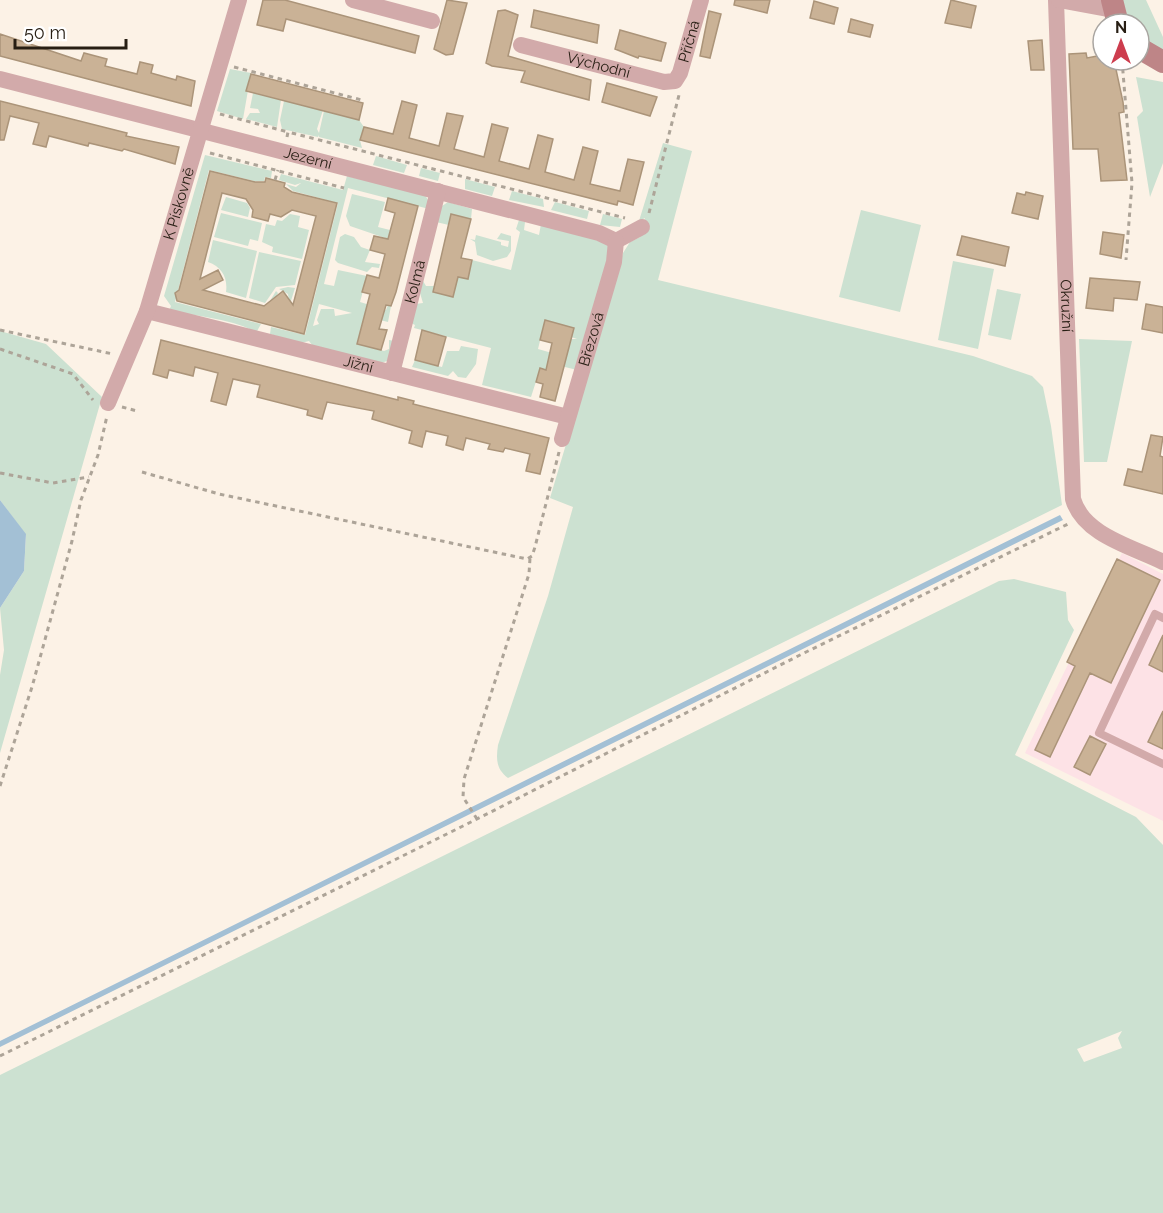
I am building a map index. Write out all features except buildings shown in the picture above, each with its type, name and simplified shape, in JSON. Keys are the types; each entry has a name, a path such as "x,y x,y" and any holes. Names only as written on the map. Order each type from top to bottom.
{"street":[{"name":"K Pískovně","path":"102,408 147,311 239,0"},
{"path":"353,0 432,21"},
{"name":"Příčná","path":"675,81 680,73 701,0"},
{"path":"1058,0 1114,11"},
{"name":"Okružní","path":"1058,0 1059,130 1073,499 1080,516 1090,526 1163,561"},
{"name":"Východní","path":"521,45 664,82 675,81"},
{"name":"Jezerní","path":"0,79 598,232 620,234"},
{"name":"Kolmá","path":"392,373 438,191"},
{"path":"620,234 642,227"},
{"name":"Březová","path":"562,438 614,262 620,234"},
{"name":"Jižní","path":"147,311 568,417"}],"lane":[{"path":"1163,618 1155,614 1099,733 1163,764"}],"path":[{"path":"229,66 362,100"},
{"path":"1123,72 1132,183 1126,260"},
{"path":"642,227 646,224 679,94 675,81"},
{"path":"216,113 626,218 620,234"},
{"path":"285,144 288,132"},
{"path":"204,152 344,188"},
{"path":"275,180 279,164"},
{"path":"0,330 85,350 127,356"},
{"path":"0,350 73,374 102,408 98,455 81,500 32,687 0,786"},
{"path":"477,819 462,791 464,779 529,573 530,558 536,547 562,438"},
{"path":"142,472 219,494 508,556 530,558"},
{"path":"0,473 53,483 90,477"},
{"path":"0,1056 477,819 802,654 1070,523"}],"shaded area":[{"path":"1122,553 1163,574 1163,821 1025,753"}],"green space":[{"path":"1121,0 1146,0 1163,37 1163,56 1151,48 1151,12 1124,12"},
{"path":"230,69 251,73 243,119 217,111"},
{"path":"1136,77 1163,82 1163,163 1150,197 1137,117 1143,111"},
{"path":"253,93 281,100 277,127 246,119 250,113 260,113 258,109 250,108"},
{"path":"284,101 323,110 317,129 319,133 324,111 359,120 364,127 360,140 362,148 319,137 319,135 318,137 282,129 280,120"},
{"path":"663,143 692,151 658,280 973,356 1032,376 1043,387 1062,505 508,778 501,771 498,763 498,745 548,596 573,507 550,498 623,253 630,242 640,237 645,218 639,221"},
{"path":"205,155 272,171 271,178 265,177 264,181 254,181 209,170 175,302 261,324 256,333 249,328 227,321 169,311 171,306 164,296"},
{"path":"376,156 407,165 404,173 373,165"},
{"path":"421,168 440,173 438,181 419,176"},
{"path":"281,174 343,190 347,176 425,195 428,200 429,209 348,188 324,284 334,286 338,270 367,276 360,302 386,310 388,305 391,306 388,322 364,316 357,344 384,351 389,349 389,340 395,341 387,361 381,363 312,345 309,341 301,343 270,334 271,327 305,335 338,203 293,191 286,184 296,187 301,183 295,185 279,180","holes":["319,304 352,313 335,316 334,309 321,309 317,320 319,324 313,326"]},
{"path":"465,179 495,187 492,196 465,189"},
{"path":"512,191 543,199 544,207 509,200"},
{"path":"352,194 385,202 378,227 390,230 388,239 350,226 346,216"},
{"path":"226,197 247,203 250,208 248,217 221,210"},
{"path":"448,202 472,209 471,219 452,214 449,225 436,222 442,206"},
{"path":"555,202 589,211 587,219 551,210"},
{"path":"861,210 921,225 900,312 839,297"},
{"path":"221,213 262,223 258,241 250,239 248,246 214,237"},
{"path":"290,214 300,216 298,227 309,230 302,259 272,252 273,247 262,242 266,224 275,226 277,220 282,221"},
{"path":"603,214 622,219 620,227 600,225"},
{"path":"519,220 525,222 524,230 539,235 541,224 605,241 610,249 577,370 549,363 547,370 540,369 531,397 482,385 491,348 414,328 415,325 411,323 415,304 423,303 420,293 423,281 426,286 434,286 433,292 453,297 458,277 468,279 472,260 511,270 520,232 516,229","holes":["545,320 573,328 571,337 577,339 571,339 566,357 538,349"]},
{"path":"501,233 511,236 511,251 507,257 493,261 477,255 475,242 470,239 475,240 476,235 501,242 501,245 508,247 509,241 497,239"},
{"path":"345,234 354,237 361,247 370,250 365,262 380,264 379,268 372,267 367,272 335,260 340,237"},
{"path":"213,240 257,251 246,298 226,292 223,274 208,262"},
{"path":"259,252 301,261 295,285 276,287 265,303 249,298"},
{"path":"953,261 994,269 978,349 938,340"},
{"path":"295,288 290,304 268,304 276,291 278,293 276,297 289,302 288,294 279,289"},
{"path":"997,289 1021,294 1011,340 988,335"},
{"path":"0,331 46,344 102,397 0,753 0,675 4,650 0,608 24,571 26,535 0,500"},
{"path":"1079,339 1132,341 1107,462 1084,462"},
{"path":"461,346 478,349 476,364 466,378 458,377 453,371 448,376 412,367 415,360 442,367 447,351 459,351"},
{"path":"1014,579 1066,592 1068,620 1074,630 1015,755 1136,817 1163,845 1163,1213 0,1213 0,1075 999,581","holes":["1122,1031 1118,1038 1122,1048 1084,1062 1077,1049"]}],"water":[{"path":"0,500 26,534 24,571 0,608"},
{"path":"1060,515 1063,520 0,1047 0,1041"}]}
